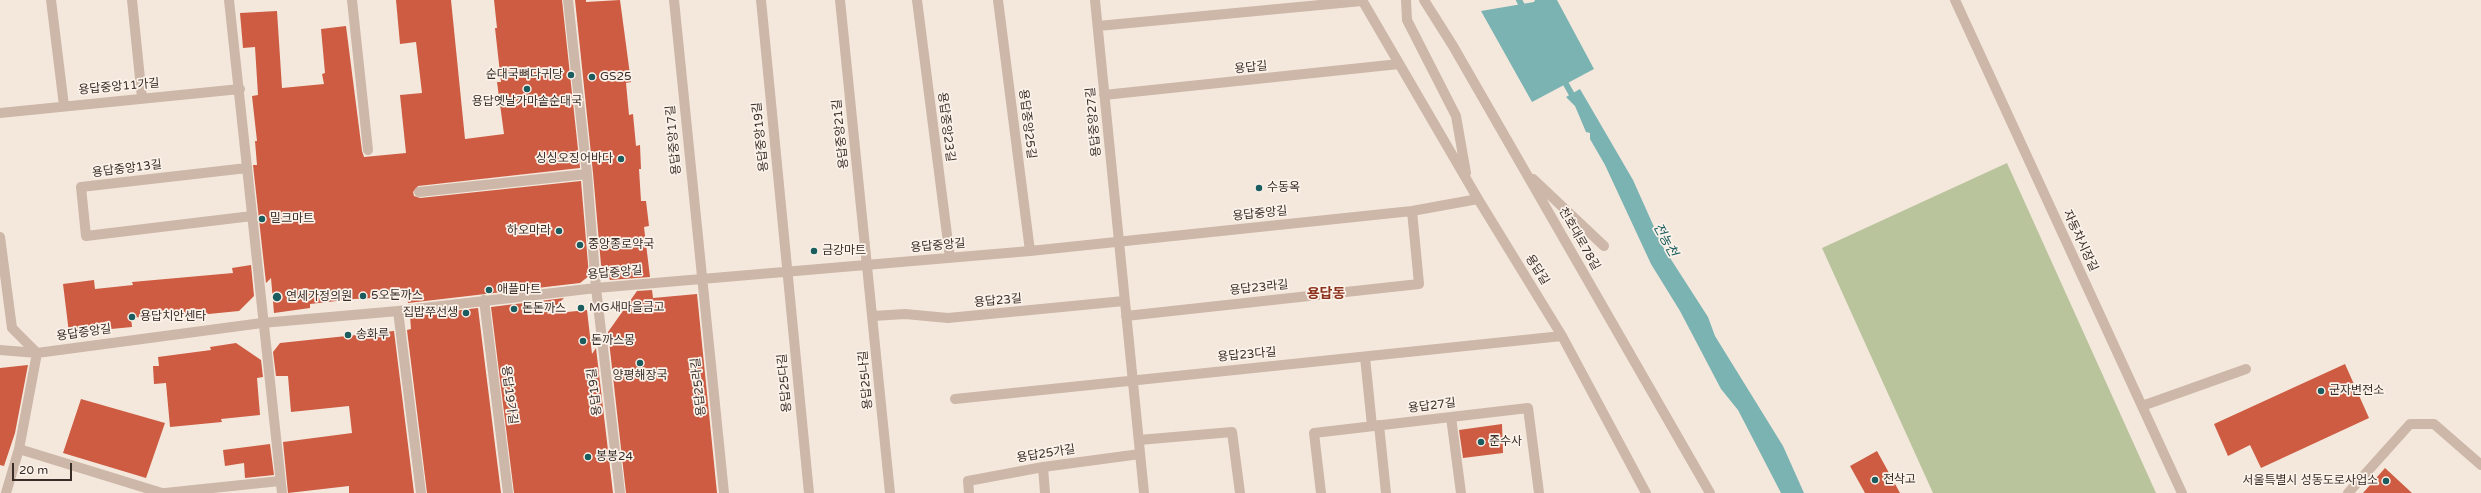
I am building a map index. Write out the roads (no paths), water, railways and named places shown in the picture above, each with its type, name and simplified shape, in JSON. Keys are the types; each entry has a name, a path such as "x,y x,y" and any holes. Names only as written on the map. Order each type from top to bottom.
{"street":[{"path":"51,0 64,106"},
{"path":"132,0 142,98"},
{"path":"229,0 240,89 262,323 282,493"},
{"path":"352,0 368,150"},
{"name":"용답19길","path":"568,0 587,174 596,288 620,493"},
{"name":"용답중앙17길","path":"674,0 701,278"},
{"name":"용답중앙19길","path":"761,0 788,271"},
{"name":"용답중앙21길","path":"840,0 868,264"},
{"name":"용답중앙23길","path":"917,0 950,258"},
{"name":"용답중앙25길","path":"998,0 1030,251"},
{"name":"용답중앙27길","path":"1095,0 1118,241"},
{"name":"용답길","path":"1098,26 1362,0 1478,199 1562,336 1646,493"},
{"path":"1406,0 1407,20 1456,116 1468,181"},
{"name":"천호대로78길","path":"1424,0 1710,493"},
{"name":"자동차시장길","path":"1955,0 2182,493"},
{"name":"용답길","path":"1104,95 1399,64"},
{"name":"용답중앙11가길","path":"0,113 240,89"},
{"name":"용답중앙13길","path":"247,168 81,187 86,236 252,216"},
{"path":"1524,171 1604,246"},
{"path":"419,192 587,174"},
{"name":"용답중앙길","path":"0,350 37,353 262,323 398,311 484,300 701,278 1030,251 1412,212 1478,199"},
{"name":"용답23라길","path":"1126,316 1419,284 1412,212"},
{"path":"0,237 12,328 37,353 19,449 6,493"},
{"path":"1118,241 1144,493"},
{"name":"용답25나길","path":"868,264 890,493"},
{"name":"용답25다길","path":"788,271 808,493"},
{"name":"용답25라길","path":"701,278 724,493"},
{"name":"용답19가길","path":"484,300 508,493"},
{"name":"용답23길","path":"874,316 905,314 948,318 1124,301"},
{"path":"398,311 421,493"},
{"name":"용답23다길","path":"1133,379 1365,358 1562,336"},
{"path":"1365,358 1386,493"},
{"path":"2142,406 2246,369"},
{"path":"955,399 1133,379"},
{"name":"용답27길","path":"1321,493 1314,433 1528,408 1539,493"},
{"path":"1451,417 1461,493"},
{"path":"2348,493 2410,424 2434,424 2481,465"},
{"path":"1139,440 1232,432 1240,493"},
{"path":"19,449 164,493 280,481"},
{"name":"용답25가길","path":"969,493 968,481 1042,467 1140,454"},
{"path":"1042,467 1045,493"}],"water":[{"path":"1535,0 1557,0 1594,69 1532,102 1481,11 1534,2"},
{"path":"1580,89 1633,180 1663,247 1708,317 1715,336 1783,446 1804,493 1781,493 1738,410 1721,389 1680,311 1651,264 1605,165 1590,139 1590,133 1586,132 1575,106 1566,97"}],"waterway":[{"name":"전농천","path":"1519,0 1525,11"},
{"name":"전농천","path":"1562,77 1575,100"}],"place":[{"name":"순대국뼈다귀당","path":"571,75"},
{"name":"GS25","path":"592,77"},
{"name":"용답옛날가마솥순대국","path":"527,89"},
{"name":"싱싱오징어바다","path":"621,159"},
{"name":"수동옥","path":"1259,188"},
{"name":"밀크마트","path":"262,219"},
{"name":"하오마라","path":"559,231"},
{"name":"중앙종로약국","path":"580,245"},
{"name":"금강마트","path":"814,251"},
{"name":"애플마트","path":"489,290"},
{"name":"5오돈까스","path":"363,296"},
{"name":"연세가정의원","path":"277,297"},
{"name":"MG새마을금고","path":"581,308"},
{"name":"돈돈까스","path":"514,309"},
{"name":"집밥쭈선생","path":"466,313"},
{"name":"용답치안센타","path":"132,317"},
{"name":"송화루","path":"348,335"},
{"name":"돈까스몽","path":"583,341"},
{"name":"양평해장국","path":"640,363"},
{"name":"군자변전소","path":"2321,391"},
{"name":"준수사","path":"1481,442"},
{"name":"봉봉24","path":"588,457"},
{"name":"전삭고","path":"1875,480"},
{"name":"서울특별시 성동도로사업소","path":"2386,481"}],"district":[{"name":"용답동","path":"1326,294"}]}
